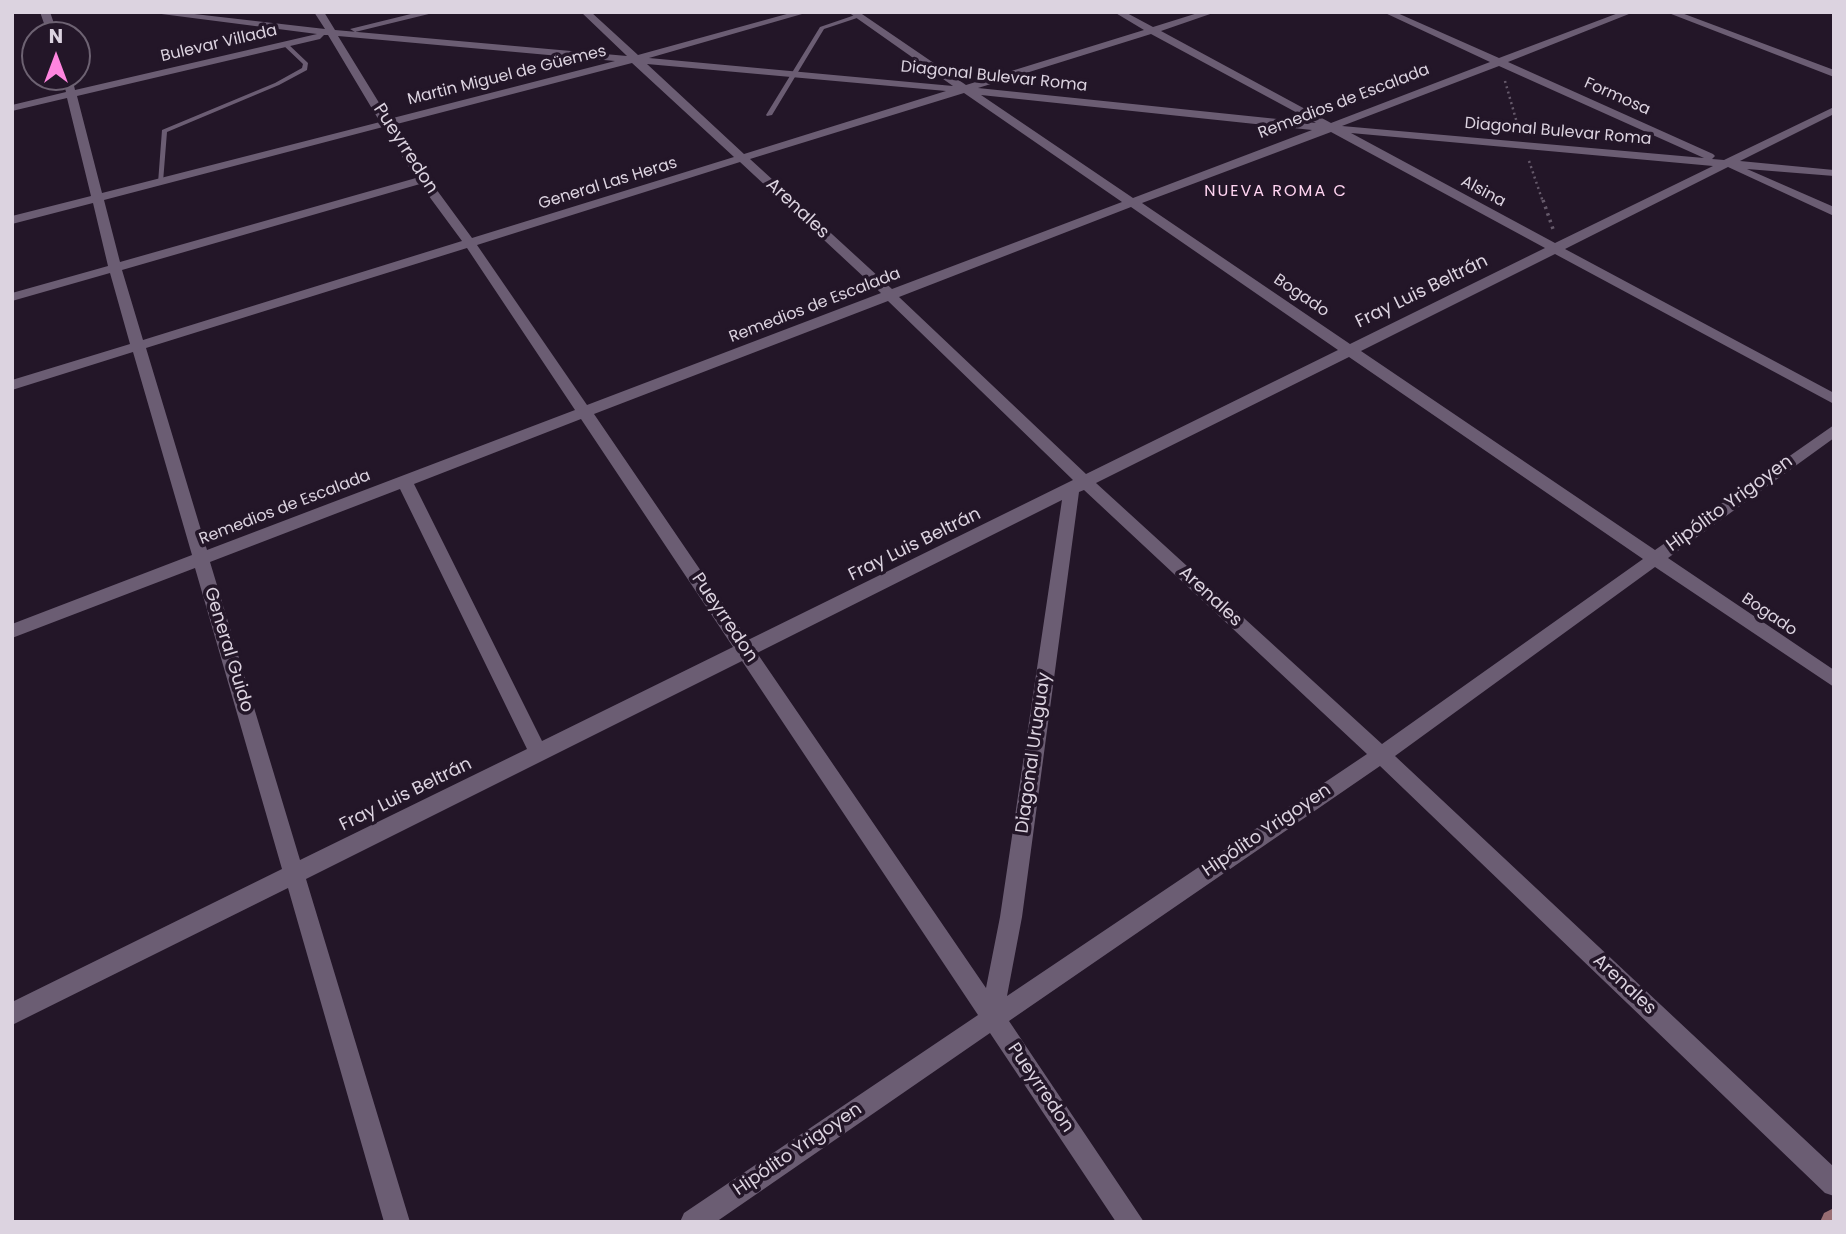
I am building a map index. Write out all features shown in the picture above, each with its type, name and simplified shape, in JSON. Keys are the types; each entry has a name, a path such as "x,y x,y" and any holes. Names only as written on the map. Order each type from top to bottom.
{"street":[{"name":"Diagonal Bulevar Roma","path":"150,12 334,33 965,90 1328,128 1834,173"},
{"name":"Pueyrredon","path":"319,12 424,180 470,243 1131,1222"},
{"name":"Bulevar Villada","path":"91,82 433,12"},
{"name":"Arenales","path":"585,12 890,295 1078,485 1381,755 1834,1184"},
{"name":"Martin Miguel de Güemes","path":"12,220 636,59 805,12"},
{"name":"Alsina","path":"1118,12 1328,128 1834,399"},
{"name":"General Las Heras","path":"12,385 1212,12"},
{"name":"Formosa","path":"1387,12 1834,212"},
{"name":"Remedios de Escalada","path":"12,631 1630,12"},
{"path":"1670,12 1834,74"},
{"name":"Bogado","path":"855,14 1834,680"},
{"name":"Bulevar Villada","path":"12,108 57,91"},
{"name":"General Guido","path":"71,91 115,268 397,1222"},
{"name":"Fray Luis Beltrán","path":"12,1014 1724,162 1834,110"},
{"path":"12,297 424,180"},
{"name":"Hipólito Yrigoyen","path":"693,1222 1381,755 1834,430"},
{"path":"404,480 538,752"},
{"name":"Diagonal Uruguay","path":"992,1017 1013,903 1078,485"}],"lane":[{"path":"769,115 822,28 855,14"},
{"path":"160,182 164,131 277,84 305,69 306,64 285,44"}],"district":[{"name":"NUEVA ROMA C","path":"1276,192"}]}
